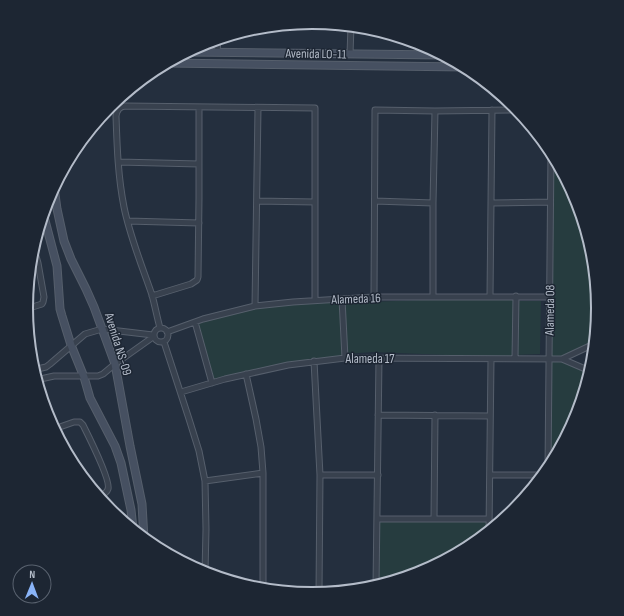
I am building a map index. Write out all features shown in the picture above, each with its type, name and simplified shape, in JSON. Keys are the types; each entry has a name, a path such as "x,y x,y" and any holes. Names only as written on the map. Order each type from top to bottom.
{"street":[{"path":"350,31 350,54"},
{"path":"218,45 218,52"},
{"name":"Avenida LO-11","path":"201,52 429,55"},
{"name":"Avenida LO-11","path":"179,63 453,67"},
{"path":"160,328 152,296 140,263 128,221 121,188 116,116 119,108 125,106 315,108 315,300"},
{"path":"152,296 191,284 197,280 199,223 199,107"},
{"path":"255,306 258,108"},
{"path":"374,297 375,110 508,110"},
{"path":"490,296 492,110"},
{"path":"433,297 435,111"},
{"path":"119,162 199,164"},
{"name":"Alameda 08","path":"547,458 551,164"},
{"name":"Avenida NS-09","path":"56,198 64,241 94,307 115,364 142,504 143,530"},
{"path":"257,201 315,202"},
{"path":"375,201 433,203"},
{"path":"492,203 550,202"},
{"path":"128,221 199,223"},
{"path":"46,225 57,266 60,308 71,345 84,377 90,398 115,446 131,510 132,521"},
{"path":"33,307 42,304 44,297 37,260"},
{"path":"515,358 516,296"},
{"name":"Alameda 16","path":"167,332 195,322 255,306 293,302 374,297 550,297"},
{"path":"342,299 345,358"},
{"path":"195,322 212,383"},
{"path":"40,369 50,364 85,334 102,329 153,336 158,342 164,342 168,338 167,332 163,328 155,330 153,336 103,374 98,376 54,376 43,379"},
{"path":"164,342 199,451 205,481 205,566"},
{"path":"562,359 589,347"},
{"name":"Alameda 17","path":"181,392 246,374 288,365 345,358 562,359"},
{"path":"376,579 379,358"},
{"path":"489,524 491,359"},
{"path":"562,359 584,369"},
{"path":"314,361 320,474 319,587"},
{"path":"246,374 258,426 261,447 263,473 263,583"},
{"path":"378,415 490,416"},
{"path":"434,416 434,519"},
{"path":"60,427 74,422 80,422 83,425 93,445 107,482 108,490 103,493"},
{"path":"205,481 263,473"},
{"path":"320,474 378,475"},
{"path":"490,474 535,475"},
{"path":"377,519 489,519"}],"green space":[{"path":"550,163 570,201 576,218 586,254 589,272 591,308 589,347 562,359 584,369 570,415 550,454"},
{"path":"515,296 516,301 541,301 540,354 515,355 515,358 374,352 345,354 345,358 314,361 212,383 195,322 277,303 342,299 345,342 346,303"},
{"path":"377,519 489,519 489,524 451,550 419,566 376,579"}]}
